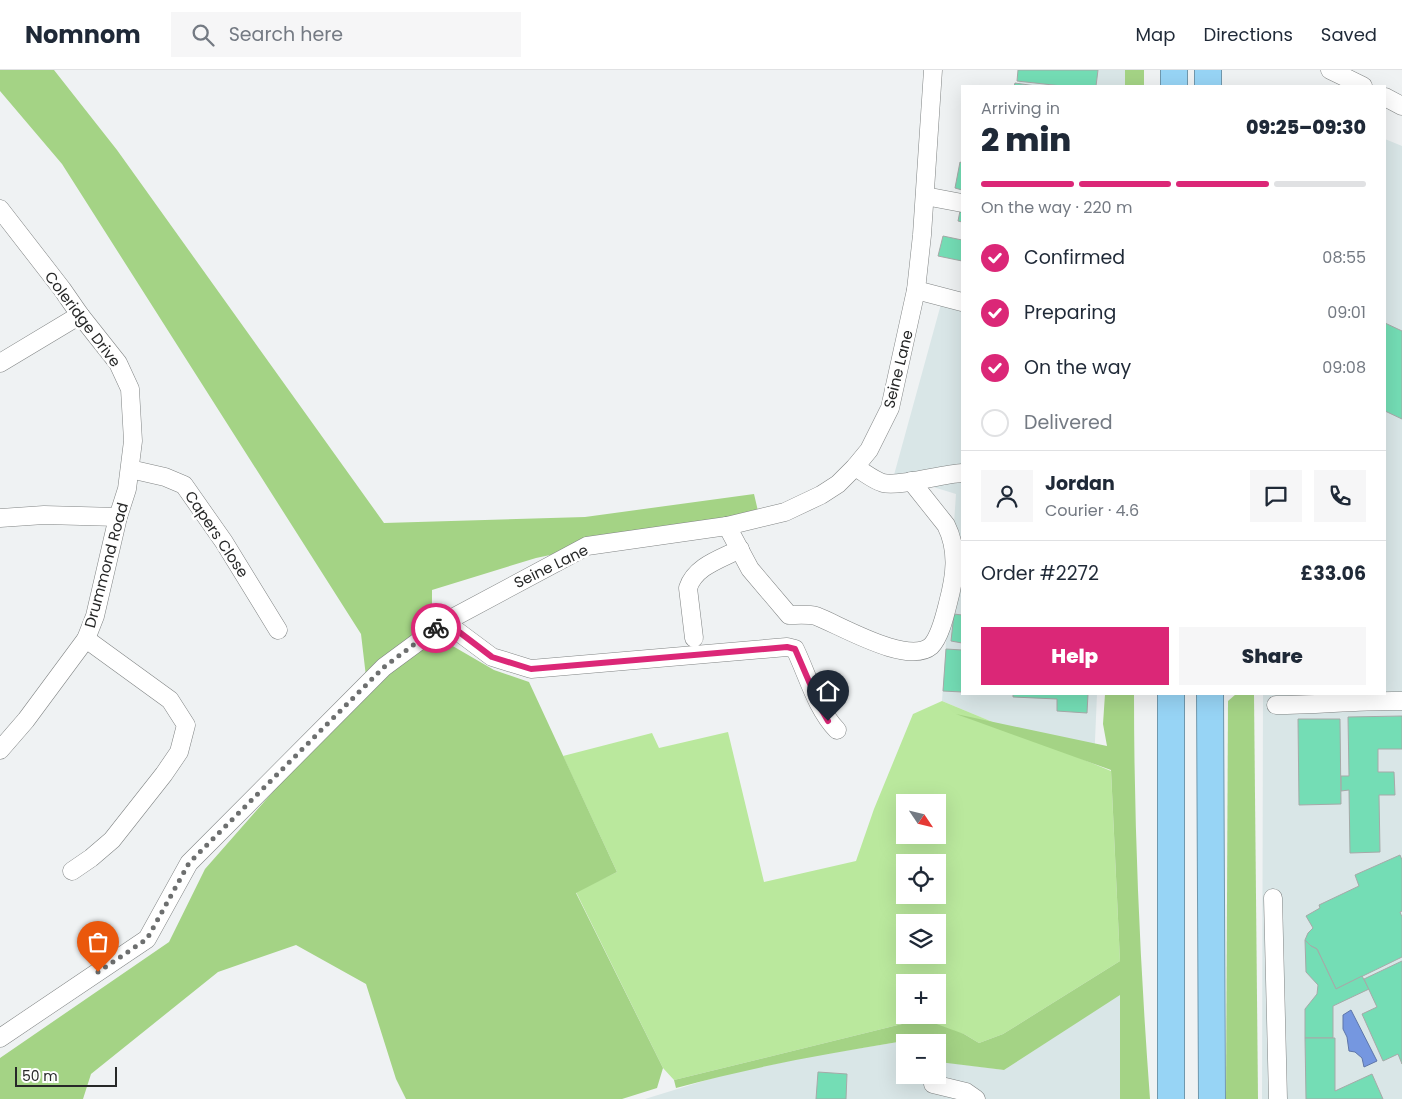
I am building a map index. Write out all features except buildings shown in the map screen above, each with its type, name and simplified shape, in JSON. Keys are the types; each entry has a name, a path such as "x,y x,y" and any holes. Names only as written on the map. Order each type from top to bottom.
{"highway":[{"path":"1174,70 1174,85"},
{"path":"1208,70 1208,85"},
{"path":"1171,695 1171,1099"},
{"path":"1210,695 1212,1099"}],"street":[{"name":"Seine Lane","path":"0,1038 147,939 189,863 350,701 392,661 426,635 446,622 587,546 727,526 785,512 838,484 855,467 868,450 890,408 916,290 925,196 933,70"},
{"path":"1330,70 1361,85"},
{"path":"1386,98 1402,106"},
{"path":"925,196 961,203"},
{"name":"Coleridge Drive","path":"0,209 118,363 130,389 133,441"},
{"path":"916,290 961,302"},
{"path":"0,362 80,315"},
{"name":"Drummond Road","path":"0,750 26,720 86,640 95,616 130,470 133,441"},
{"path":"855,467 884,483 898,483 948,474 961,474"},
{"name":"Capers Close","path":"130,470 165,477 184,485 224,542 278,630"},
{"path":"727,526 750,568 789,615 814,615 880,644 906,651 922,650 931,645 942,625 952,588 955,552 946,525 910,481"},
{"path":"0,518 44,515 118,517"},
{"path":"694,638 688,588 691,580 696,573 740,549"},
{"path":"446,622 492,657 531,669 787,647 795,649 820,707 828,721 837,730"},
{"path":"72,871 112,840 164,774 179,752 186,725 170,700 86,640"},
{"path":"1276,705 1318,705 1349,701 1402,701"},
{"path":"1273,898 1278,1099"},
{"path":"933,1084 966,1092 976,1099"}],"shaded area":[{"path":"1021,70 1127,70 1126,85 1018,85"},
{"path":"1386,139 1402,146 1402,1099 1262,1099 1263,695 1386,695"},
{"path":"961,295 961,695 1097,695 1094,764 942,701 956,494 894,475 941,304"},
{"path":"1120,994 1120,1099 645,1099 723,1075 812,1056 896,1042 896,1084 946,1084 946,1062 1004,1070"}],"green space":[{"path":"0,70 54,70 117,150 384,523 585,517 754,494 758,511 536,558 432,590 432,634 494,670 529,682 617,872 576,893 663,1068 657,1088 622,1099 406,1099 396,1079 366,984 296,945 218,972 91,1074 83,1099 0,1099 0,1058 169,942 205,869 367,685 361,634 62,164 0,91"},
{"path":"1125,70 1144,70 1144,85 1125,85"},
{"path":"1105,695 1134,695 1138,896 1150,1099 1120,1099 1120,995 1004,1070 946,1063 946,1034 896,1034 896,1042 786,1062 676,1088 674,1080 902,1024 936,1024 964,1034 979,1043 1003,1034 1120,961 1111,770 956,714 1107,746 1103,724"},
{"path":"1235,695 1254,695 1258,1099 1226,1099 1228,701"},
{"path":"942,701 1111,771 1120,961 1003,1034 979,1043 964,1034 902,1024 674,1080 663,1068 576,892 617,872 563,756 652,733 659,748 728,732 764,882 856,861 874,809 913,714"}],"water":[{"path":"1351,1010 1377,1061 1364,1067 1362,1058 1355,1052 1349,1051 1347,1037 1343,1029 1343,1015"}],"way so far":[{"path":"98,972 147,939 189,863 384,667 436,628"}],"route":[{"path":"436,628 446,622 492,657 531,669 787,647 795,649 828,721"}]}
